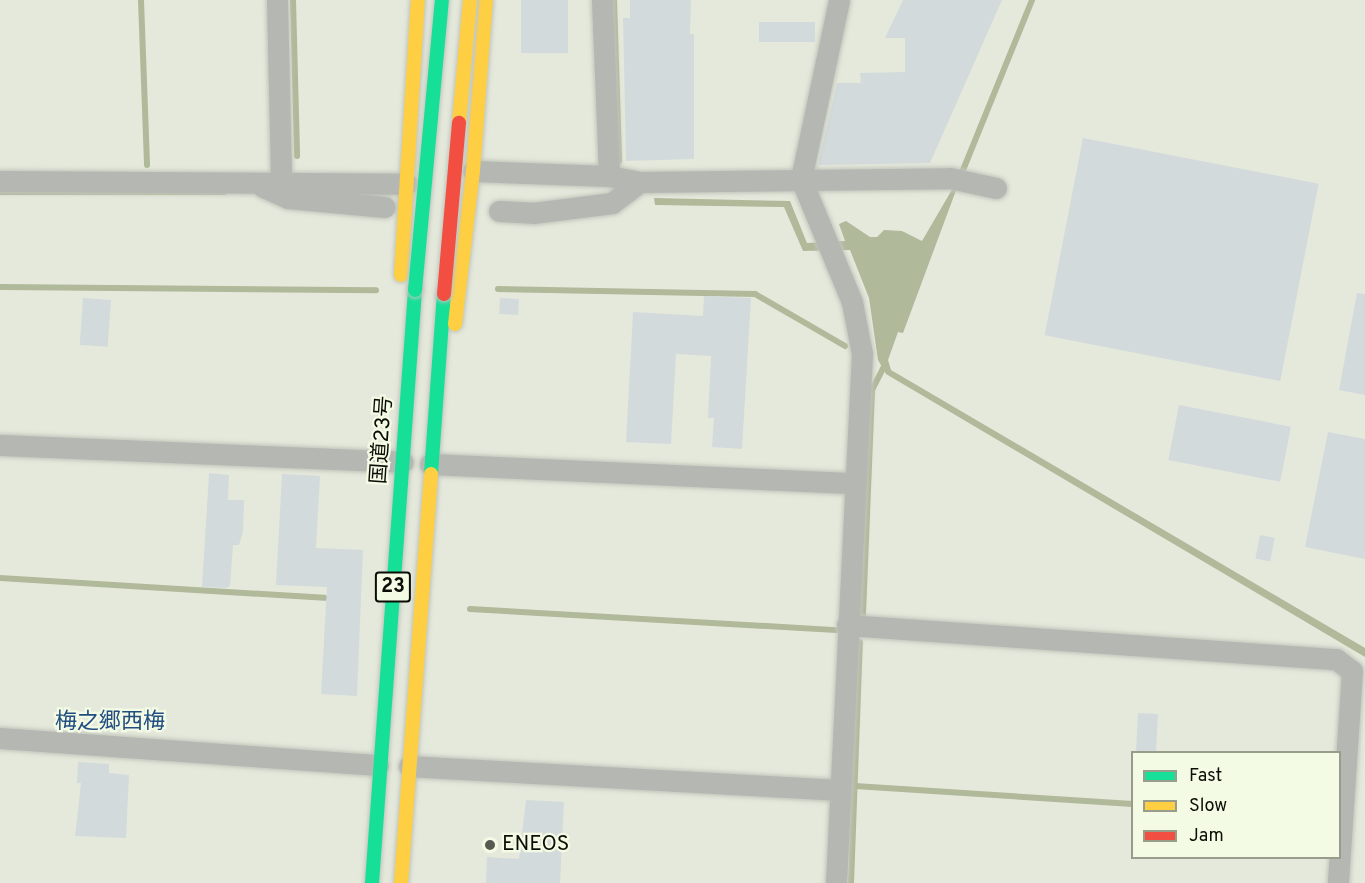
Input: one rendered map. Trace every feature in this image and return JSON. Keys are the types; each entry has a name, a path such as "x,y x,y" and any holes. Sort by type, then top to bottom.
{"highway":[{"path":"403,462 394,390 418,0"},
{"name":"国道23号","path":"372,883 378,765 442,0"},
{"name":"23","path":"401,883 430,464 470,0"},
{"path":"430,464 460,295 474,171 486,0"}],"street":[{"path":"277,0 281,183"},
{"path":"602,0 609,176"},
{"path":"836,883 838,790 861,354 852,302 801,178 839,0"},
{"path":"474,171 609,176 640,182 801,178 950,178 996,188"},
{"path":"0,181 407,184"},
{"path":"499,212 533,213 612,203 640,182"},
{"path":"254,183 288,198 385,207"},
{"path":"0,445 403,462"},
{"path":"430,464 855,483"},
{"path":"847,625 1336,659 1352,671 1341,838"},
{"path":"0,738 378,765"},
{"path":"409,766 838,790"},
{"path":"1338,883 1340,859"}],"shaded area":[{"path":"964,169 903,333 898,332 888,360 891,370 1365,648 1365,657 886,374 878,360 869,298 850,250 803,251 784,207 655,205 654,198 790,201 807,243 845,241 839,224 846,221 870,237 877,237 884,230 902,231 922,241"},
{"path":"0,189 226,189 226,195 0,195"}],"building":[{"path":"521,0 568,0 568,53 521,53"},
{"path":"630,0 691,0 690,34 694,34 694,159 626,161 623,18 630,18"},
{"path":"903,0 1002,0 930,163 818,165 837,83 861,83 860,73 905,72 905,38 885,38"},
{"path":"759,22 815,22 815,42 759,42"},
{"path":"1083,138 1319,184 1280,381 1045,335"},
{"path":"1357,293 1365,294 1365,395 1339,390"},
{"path":"704,296 751,298 742,449 712,447 714,418 708,418 711,356 676,354 671,444 626,442 633,312 703,316"},
{"path":"83,298 111,300 108,347 80,345"},
{"path":"500,298 519,299 518,315 499,314"},
{"path":"1179,405 1291,427 1280,482 1168,460"},
{"path":"1328,432 1365,439 1365,559 1305,547"},
{"path":"209,473 229,475 228,500 244,500 243,532 239,545 233,545 230,586 226,588 202,587"},
{"path":"282,474 320,476 316,548 363,550 357,696 321,694 327,587 276,585"},
{"path":"1260,535 1275,538 1270,561 1255,559"},
{"path":"1138,713 1158,714 1156,751 1136,751"},
{"path":"78,762 109,764 109,773 129,775 126,838 75,836 81,783 77,783"},
{"path":"526,800 564,802 560,883 486,883 487,857 519,859"}],"waterway":[{"path":"141,0 147,165"},
{"path":"293,0 297,156"},
{"path":"614,0 619,161"},
{"path":"961,175 1032,0"},
{"path":"0,287 376,290"},
{"path":"498,289 755,294 845,346"},
{"path":"863,614 872,390 885,365"},
{"path":"0,578 324,598"},
{"path":"470,609 836,630"},
{"path":"851,883 860,642"},
{"path":"855,786 1131,804"}],"traffic: fast":[{"path":"415,290 442,0"},
{"path":"372,883 415,290"},
{"path":"431,474 444,294"}],"traffic: slow":[{"path":"401,275 418,0"},
{"path":"459,123 470,0"},
{"path":"455,324 473,171 486,0"},
{"path":"401,883 431,474"}],"traffic: jam":[{"path":"444,294 459,123"}],"place":[{"name":"ENEOS","path":"490,845"}],"district":[{"name":"梅之郷西梅","path":"110,723"}]}
